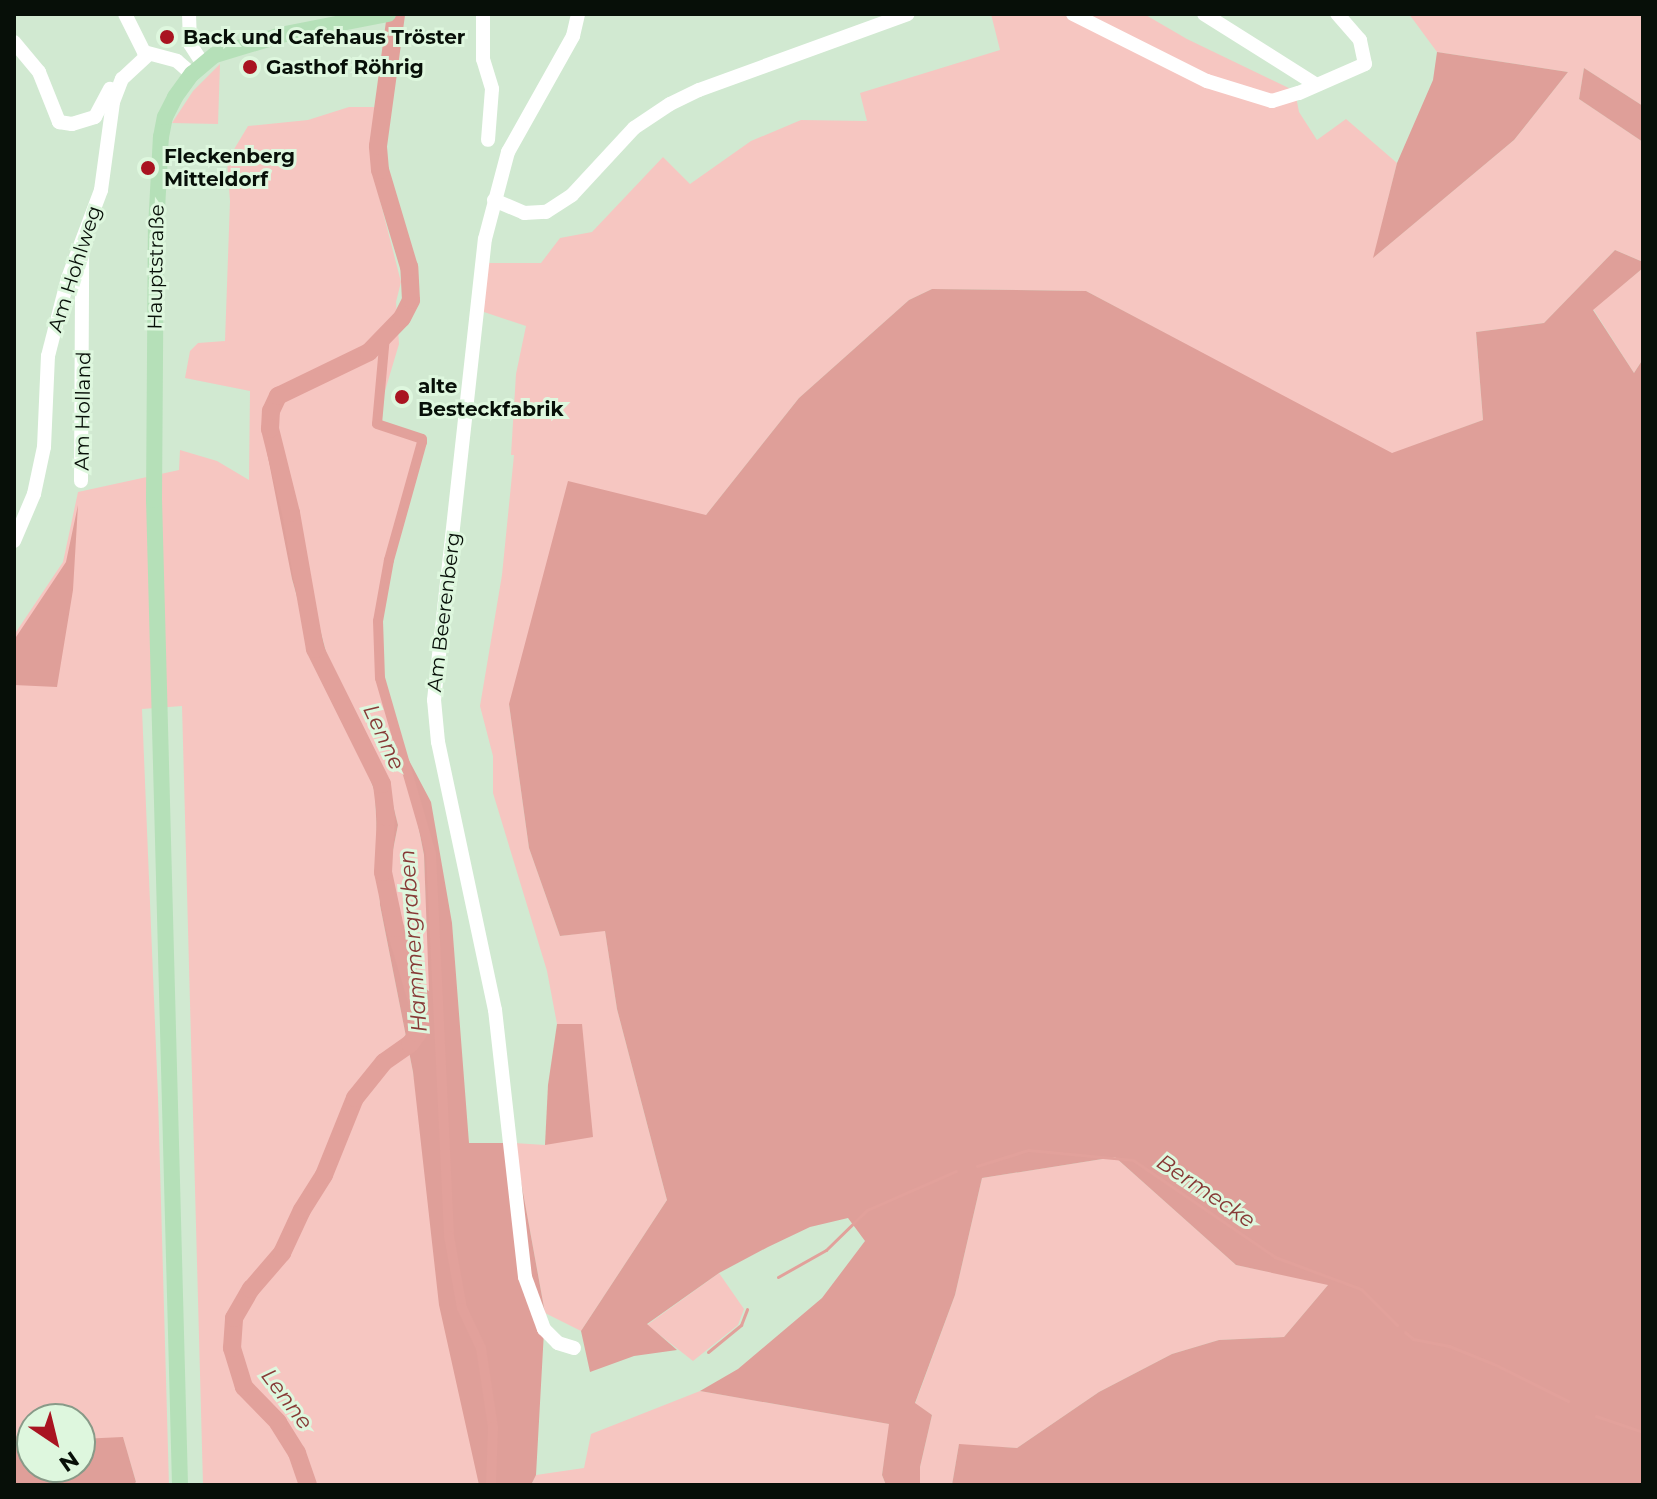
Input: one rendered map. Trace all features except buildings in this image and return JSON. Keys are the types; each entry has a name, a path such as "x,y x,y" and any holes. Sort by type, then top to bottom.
{"main road":[{"name":"Hauptstraße","path":"180,1485 154,515 161,137 168,107 198,69 239,46 385,14"}],"street":[{"path":"125,14 141,48 149,54 198,69"},
{"path":"189,14 190,44 198,69"},
{"path":"483,14 483,59 492,89 488,135"},
{"name":"Am Beerenberg","path":"574,1348 558,1343 544,1329 525,1277 495,1010 435,719 435,685 457,508 479,275 494,200 513,140 573,36 578,14"},
{"path":"494,200 524,213 546,212 572,195 634,128 670,104 699,90 908,14"},
{"path":"1073,14 1207,81 1267,100 1286,98 1365,64 1360,40 1337,14"},
{"path":"1204,14 1315,84"},
{"path":"14,42 39,72 57,119 63,124 95,117 114,83 149,54"},
{"name":"Am Hohlweg","path":"14,541 34,494 44,447 48,356 68,278 101,190 113,102 122,79"},
{"name":"Am Holland","path":"81,481 82,245"}],"shaded area":[{"path":"991,14 1144,14 1187,39 1295,91 1299,112 1317,140 1346,119 1397,163 1374,257 1514,140 1568,72 1437,52 1409,14 1643,14 1643,106 1584,68 1579,99 1643,142 1643,262 1615,250 1544,323 1476,332 1483,420 1391,454 1086,291 932,289 909,300 799,398 706,515 509,704 529,848 560,936 605,930 617,1009 667,1200 581,1331 545,1313 514,1143 545,1145 581,1024 557,1024 547,971 493,793 493,756 480,706 502,575 514,455 511,455 516,374 526,326 481,311 485,263 541,263 560,238 592,232 663,157 690,184 751,141 801,120 867,121 860,93 1000,50"},
{"path":"1437,52 1568,72 1514,140 1373,258 1397,163 1433,80"},
{"path":"220,64 218,124 172,123 193,91"},
{"path":"1584,68 1643,106 1643,142 1579,99"},
{"path":"349,107 374,107 376,185 401,282 396,302 399,344 376,421 381,429 422,439 409,499 389,560 378,621 378,652 380,678 403,749 424,855 430,991 420,985 388,875 398,825 389,789 329,663 309,587 278,440 286,535 292,579 314,657 361,751 375,793 380,905 413,1072 479,1484 203,1485 182,706 142,709 158,1096 169,1485 133,1485 136,1482 123,1438 96,1439 96,1403 16,1403 14,1436 14,635 63,562 78,492 179,470 180,450 217,461 249,480 250,391 185,378 190,351 198,343 225,341 230,201 227,161 248,126 308,120"},
{"path":"1615,250 1643,262 1643,268 1593,310 1634,373 1643,359 1643,1485 952,1485 959,1444 1017,1448 1099,1392 1172,1354 1219,1340 1284,1337 1328,1285 1236,1265 1115,1157 982,1178 955,1295 915,1403 932,1415 920,1467 920,1485 886,1485 882,1475 889,1424 700,1391 738,1369 822,1298 865,1241 848,1218 810,1227 768,1247 719,1273 647,1324 677,1350 634,1356 590,1372 581,1331 667,1200 617,1009 605,931 560,936 529,848 509,704 568,481 706,515 799,398 909,300 932,289 1086,291 1392,453 1483,420 1476,332 1544,323"},
{"path":"1643,268 1643,359 1634,373 1593,309"},
{"path":"278,439 309,588 329,663 389,789 398,825 388,875 420,985 429,991 424,855 403,749 431,802 452,923 469,1143 514,1143 545,1313 536,1475 531,1485 479,1485 439,1305 413,1072 380,905 375,793 361,751 314,657 292,579 266,447"},
{"path":"78,505 73,590 57,687 14,685 14,640 66,562"},
{"path":"557,1024 582,1024 593,1137 545,1145 548,1085"},
{"path":"1115,1157 1236,1265 1329,1284 1284,1337 1219,1340 1172,1354 1099,1392 1017,1448 959,1445 952,1485 920,1485 920,1467 932,1415 915,1404 955,1295 982,1178"},
{"path":"719,1273 744,1309 738,1325 693,1361 647,1325"},
{"path":"700,1391 890,1424 882,1475 886,1485 531,1485 536,1475 584,1468 591,1434"},
{"path":"14,1436 16,1483 96,1483 96,1438 123,1437 136,1482 133,1485 14,1485"}],"waterway":[{"name":"Lenne","path":"308,1485 297,1453 278,1422 244,1387 232,1348 234,1318 251,1289 282,1253 302,1210 324,1175 355,1098 384,1062 410,1044 418,1033 421,1014 395,928 383,872 386,817 382,784 315,649 291,513 270,429 271,411 278,396 369,352 402,318 411,300 409,267 380,170 378,146 396,14"},
{"name":"Hammergraben","path":"385,336 377,424 422,439 422,442 389,560 378,621 380,678 431,853 449,1236 462,1308 481,1348 493,1427 491,1485"},
{"name":"Bermecke","path":"977,1166 1028,1150 1133,1160 1275,1257 1361,1289 1397,1325"},
{"name":"Bermecke","path":"778,1277 826,1250 867,1210 956,1171"},
{"name":"Bermecke","path":"708,1352 741,1325 747,1309"},
{"name":"Bermecke","path":"1405,1332 1413,1339 1449,1346 1494,1364 1568,1401"},
{"name":"Bermecke","path":"1596,1416 1643,1432"}],"place":[{"name":"Back und Cafehaus Tröster","path":"167,37"},
{"name":"Gasthof Röhrig","path":"250,67"},
{"name":"Fleckenberg Mitteldorf","path":"148,168"},
{"name":"alte Besteckfabrik","path":"402,397"}]}
